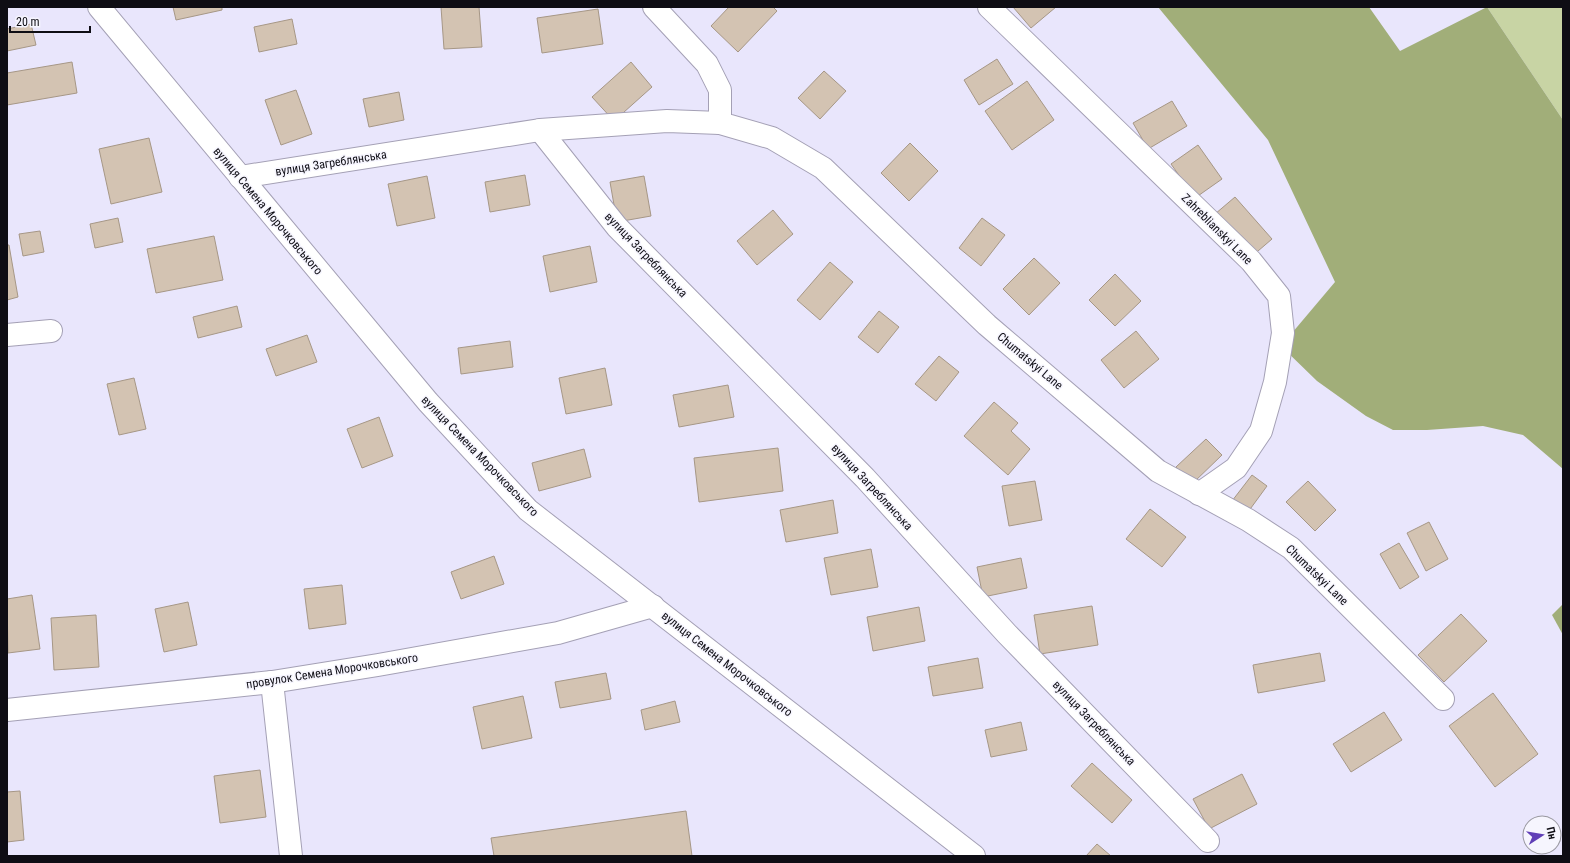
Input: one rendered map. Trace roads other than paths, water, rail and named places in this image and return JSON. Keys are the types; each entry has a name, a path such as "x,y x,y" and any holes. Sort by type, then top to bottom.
{"street":[{"name":"вулиця Семена Морочковського","path":"99,7 428,402 528,510 974,856"},
{"path":"654,7 706,64 720,90 720,123"},
{"name":"Zahreblianskyi Lane","path":"989,7 1251,261 1279,296 1283,333 1275,382 1261,431 1236,468 1199,494"},
{"name":"вулиця Загреблянська","path":"240,177 540,130 667,121 720,123"},
{"name":"Chumatskyi Lane","path":"720,123 772,138 823,168 987,325 1158,471 1248,520 1290,548 1442,699"},
{"name":"вулиця Загреблянська","path":"540,130 617,227 865,478 1007,634 1208,841"},
{"path":"7,334 51,332"},
{"name":"провулок Семена Морочковського","path":"7,710 272,682 558,634 652,606"},
{"path":"272,682 292,856"}]}
